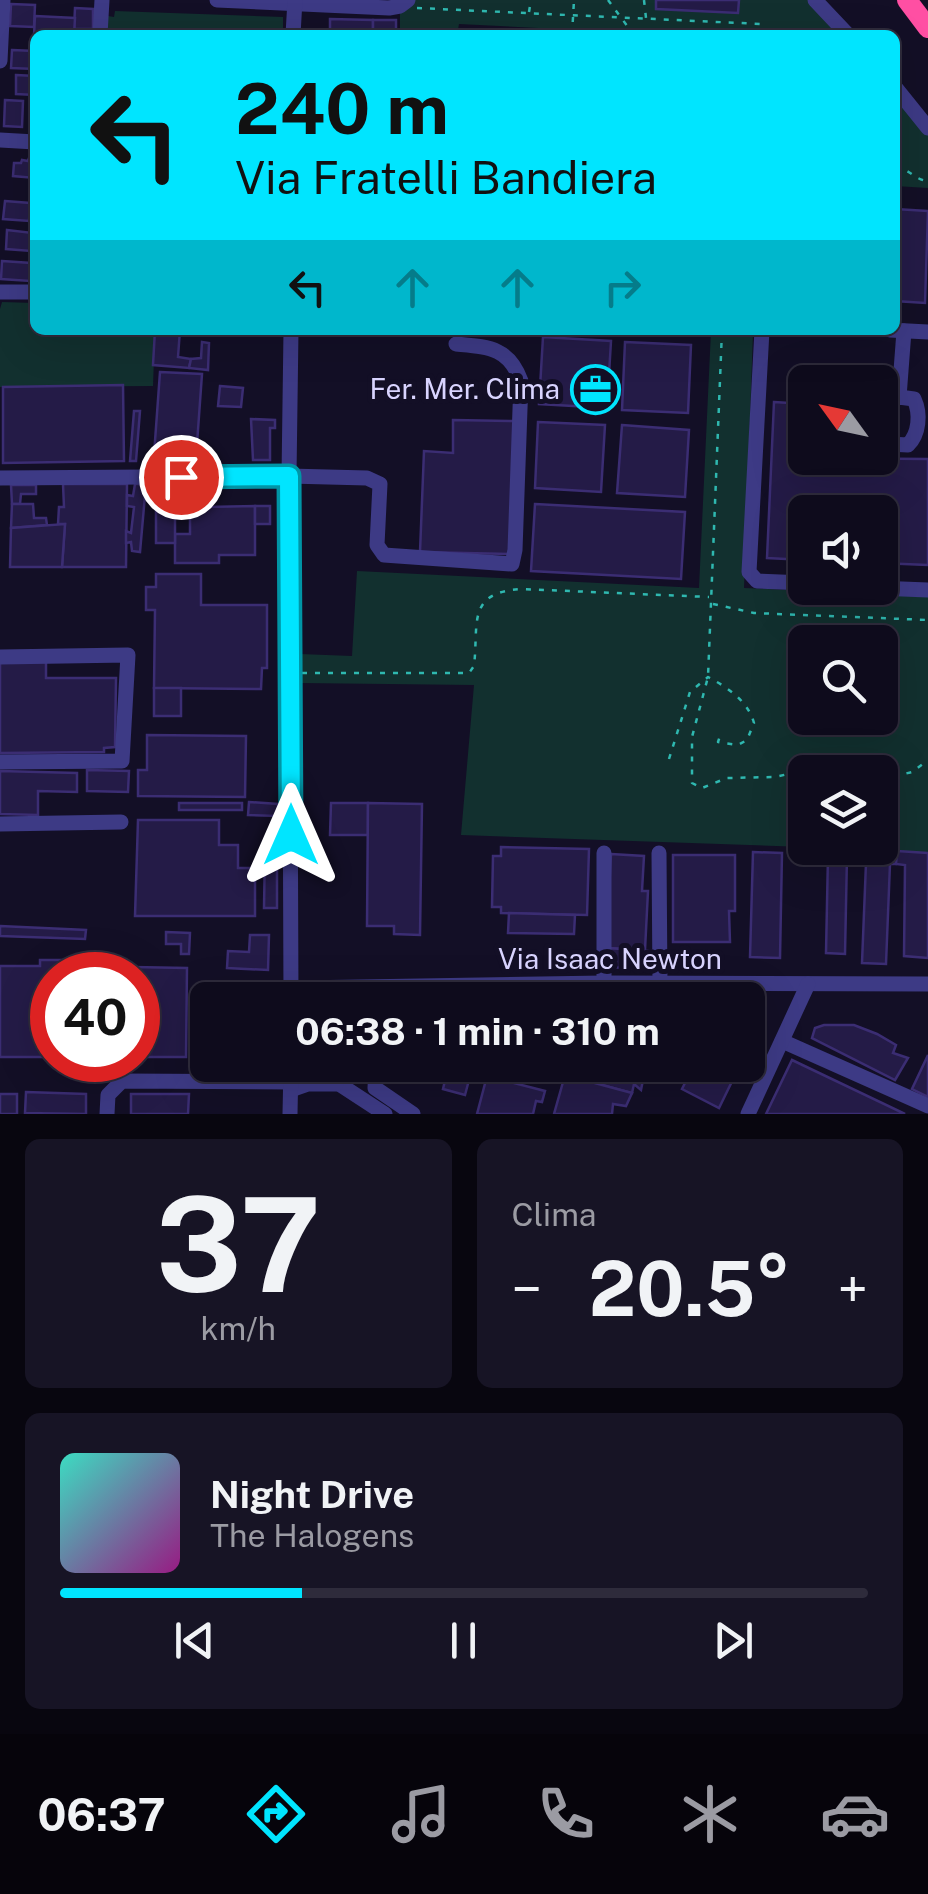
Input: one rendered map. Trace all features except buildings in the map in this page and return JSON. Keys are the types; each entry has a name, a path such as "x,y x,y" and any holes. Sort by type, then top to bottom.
{"highway":[{"path":"907,0 928,28"},
{"path":"916,0 928,13"}],"street":[{"path":"0,61 3,0"},
{"path":"100,30 102,0"},
{"path":"217,0 389,8 408,0"},
{"path":"815,0 843,30"},
{"path":"292,30 295,1"},
{"path":"900,93 928,128"},
{"path":"0,140 30,142"},
{"path":"0,292 30,292"},
{"path":"900,330 928,332"},
{"path":"291,335 292,982"},
{"path":"762,335 749,572 757,580 788,582"},
{"path":"898,335 914,397"},
{"path":"0,478 367,478 380,484 378,546 384,556 512,564 521,381 508,359 491,347 456,344"},
{"path":"898,589 928,590"},
{"path":"0,657 128,655 122,761 0,762"},
{"path":"0,824 121,822"},
{"path":"604,853 604,982"},
{"path":"659,853 660,982"},
{"name":"Via Isaac Newton","path":"765,984 928,984"},
{"path":"748,1114 808,984"},
{"path":"782,1042 928,1106"},
{"path":"107,1114 108,1095 122,1081 190,1080"},
{"path":"290,1114 291,1082"},
{"path":"301,1082 338,1084"},
{"path":"335,1082 413,1114"},
{"path":"372,1082 370,1094 385,1114"}],"path":[{"path":"408,0 416,8 761,24 765,30"},
{"path":"528,12 531,0"},
{"path":"572,30 574,0"},
{"path":"608,0 630,30"},
{"path":"644,0 646,18"},
{"path":"900,168 928,181"},
{"path":"722,335 708,677 692,737 690,778 696,786 707,787 727,778 775,777 836,763 900,776 928,760"},
{"path":"290,672 469,673 474,666 481,604 494,594 511,590 711,600 754,613 928,620"},
{"path":"708,677 734,694 752,716 753,729 743,743 718,742 720,736"},
{"path":"669,758 690,692 708,677"}],"green space":[{"path":"408,0 815,0 843,30 558,30 459,24 458,30 400,30 400,6"},
{"path":"115,11 283,17 283,30 107,30 108,16 114,17"},
{"path":"900,93 928,128 928,188 900,186"},
{"path":"2,302 30,303 30,335 155,335 153,386 0,387"},
{"path":"711,335 753,335 744,588 788,590 788,605 898,605 898,595 928,596 928,853 898,852 898,755 788,755 788,846 461,835 474,685 300,683 300,654 352,656 357,571 699,588"}],"place":[{"name":"Fer. Mer. Clima","path":"595,389"}],"route":[{"path":"181,477 289,476 291,835"}]}
